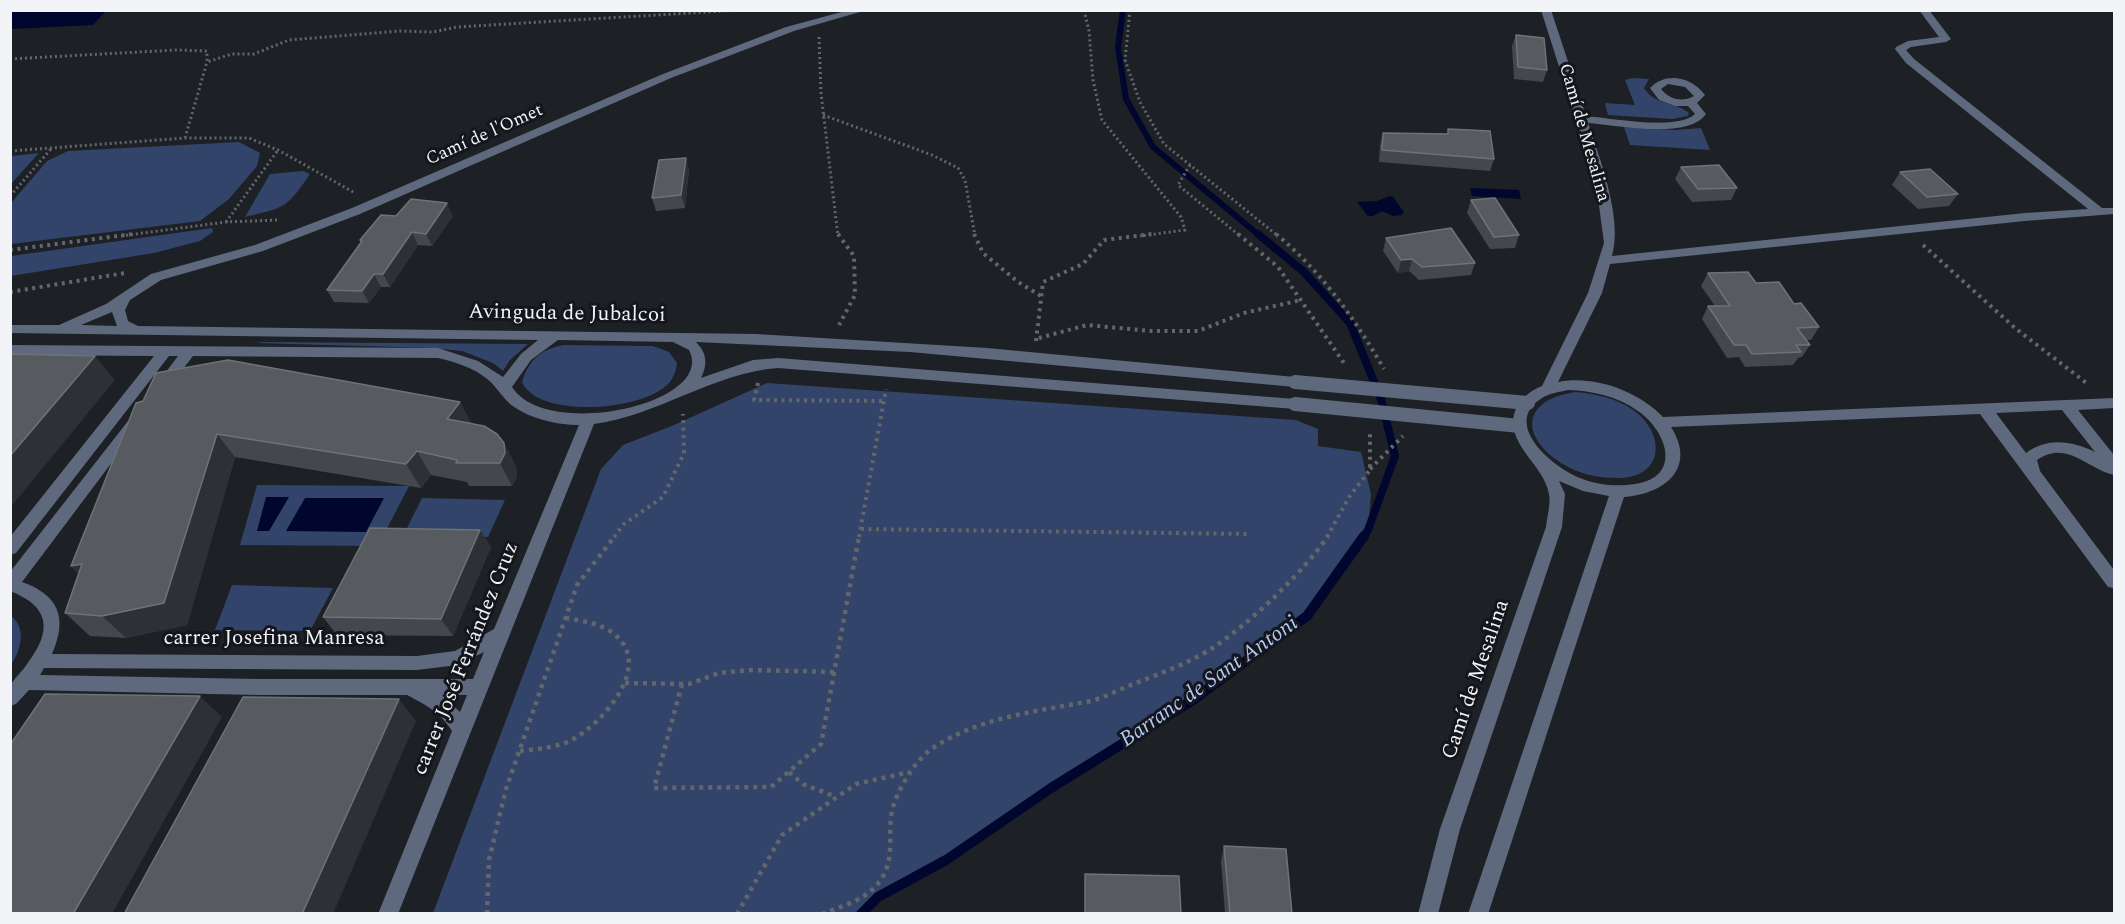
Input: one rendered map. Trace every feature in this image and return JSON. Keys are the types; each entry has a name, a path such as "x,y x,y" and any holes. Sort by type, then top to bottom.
{"street":[{"name":"Camí de l'Omet","path":"58,330 111,307 156,277 259,248 374,204 667,76 790,29 862,10"},
{"name":"Camí de Mesalina","path":"1546,10 1602,183 1610,243 1595,294 1548,389"},
{"path":"1924,10 1946,39 1908,44 1900,49 1910,61 2098,212"},
{"path":"1582,119 1655,124 1689,123 1701,114 1691,103"},
{"path":"1605,261 2115,211"},
{"path":"125,298 118,310 122,323 136,331"},
{"name":"Avinguda de Jubalcoi","path":"10,329 673,337 687,342 696,350 699,359 699,368 689,387"},
{"path":"505,386 517,365 534,348 555,336"},
{"path":"673,337 832,342 1528,403"},
{"path":"10,350 438,353 461,358 488,370 505,386 512,399 524,406 551,417 588,421 621,415 661,401 689,387 753,365 778,363 1295,404 1520,426"},
{"path":"10,549 165,351"},
{"path":"156,394 189,351"},
{"path":"1568,385 1590,386 1613,392 1635,402 1660,422 1667,431 1674,447 1673,465 1662,479 1643,489 1618,492 1590,488 1564,478 1542,463 1527,445 1520,426 1523,410 1532,397 1548,389 1568,385"},
{"path":"1660,422 2113,403"},
{"path":"2066,405 2115,465"},
{"path":"1984,408 2115,582"},
{"path":"10,698 26,682 41,661 49,645 53,625 50,610 41,597 26,588 11,584 142,413"},
{"name":"carrer José Ferrández Cruz","path":"388,914 588,421"},
{"path":"2034,473 2029,458 2038,449 2056,446 2077,450 2115,470"},
{"name":"Camí de Mesalina","path":"1428,914 1450,829 1554,527 1557,494 1542,463"},
{"path":"1478,914 1618,492"},
{"name":"carrer Josefina Manresa","path":"41,661 417,663 458,658 500,634"},
{"path":"26,682 258,687 480,687"},
{"path":"405,687 431,697 449,709 462,730"}],"path":[{"path":"207,62 232,54 254,54 289,40 306,38 400,31 433,32 479,25 740,10"},
{"path":"1036,345 1043,282 1083,264 1104,240 1185,230 1181,217 1102,120 1093,80 1089,31 1084,10"},
{"path":"1130,10 1125,60 1140,102 1164,144 1282,240 1311,267 1364,333 1385,370"},
{"path":"819,22 823,115 838,237 854,256 855,295 832,342"},
{"path":"10,59 176,50 207,51 207,62 185,138"},
{"path":"823,115 932,155 958,168 965,180 974,234 983,253 1018,282 1041,296"},
{"path":"10,151 185,138 249,138 278,150 374,204"},
{"path":"10,196 52,148"},
{"path":"226,222 278,150"},
{"path":"1190,165 1178,185 1278,267 1350,373"},
{"path":"10,250 226,222 280,220"},
{"path":"1903,230 1930,250 2015,328 2113,403"},
{"path":"1037,339 1087,325 1151,331 1198,331 1244,313 1301,300"},
{"path":"759,379 754,400 884,401"},
{"path":"682,684 654,788 771,788 821,744 888,384"},
{"path":"487,914 489,860 506,789 577,585 624,524 663,497 684,453 683,414"},
{"path":"1370,424 1370,470"},
{"path":"822,914 859,900 880,882 891,859 892,810 910,772 929,751 964,730 1038,709 1088,702 1178,667 1212,648 1252,616 1287,583 1327,538 1350,497 1370,470 1403,435"},
{"path":"861,529 1250,534"},
{"path":"520,751 547,748 572,740 594,726 616,702 626,683 627,657 618,637 604,625 586,619 566,618"},
{"path":"626,683 689,684 718,673 751,670 834,672"},
{"path":"789,772 803,784 823,790 836,798"},
{"path":"737,914 782,835 856,784 910,772"}],"shaded area":[{"path":"12,10 106,11 93,25 11,29"},
{"path":"1649,79 1644,88 1649,94 1659,101 1683,109 1689,113 1688,116 1672,119 1608,115 1605,103 1635,105 1625,80"},
{"path":"1624,127 1675,130 1701,128 1710,150 1630,145"},
{"path":"239,142 260,153 257,166 229,199 200,221 11,244 11,203 47,161 68,151"},
{"path":"39,153 11,184 11,156"},
{"path":"303,171 310,174 284,205 245,217 270,174"},
{"path":"1470,188 1519,190 1521,199 1472,196"},
{"path":"1390,196 1404,212 1402,215 1393,216 1382,211 1368,216 1357,202 1377,201"},
{"path":"212,228 213,232 200,241 154,253 11,276 11,256"},
{"path":"256,343 528,344 510,360 503,371 493,363 462,351 432,348"},
{"path":"563,345 653,346 669,352 677,366 668,384 655,393 637,400 592,407 548,402 532,394 522,382 536,357"},
{"path":"767,383 1296,420 1318,429 1318,446 1361,452 1371,494 1368,530 1307,616 1193,700 1051,788 946,860 878,897 861,913 433,913 601,469 623,445"},
{"path":"1576,392 1613,400 1633,410 1644,420 1651,430 1656,453 1652,463 1645,471 1633,476 1618,478 1596,476 1568,467 1547,452 1538,441 1532,420 1537,410 1545,402"},
{"path":"257,485 409,486 378,546 240,545"},
{"path":"266,497 289,497 269,531 257,531"},
{"path":"305,498 384,498 366,532 286,531"},
{"path":"422,498 505,500 488,537 403,536"},
{"path":"232,585 333,588 310,631 215,630"},
{"path":"11,616 19,627 21,639 11,665"}],"building":[{"path":"1516,35 1544,38 1547,70 1518,67"},
{"path":"1448,129 1490,131 1494,159 1382,150 1383,133 1448,134"},
{"path":"686,158 681,195 652,198 659,160"},
{"path":"1719,165 1737,188 1698,189 1681,167"},
{"path":"1930,169 1958,194 1927,197 1900,172"},
{"path":"1495,198 1519,235 1494,237 1471,200"},
{"path":"411,199 447,203 426,234 412,232 383,274 374,274 362,291 327,290 362,241 360,240 381,215 396,216"},
{"path":"1451,228 1475,263 1422,267 1412,259 1401,260 1386,238"},
{"path":"1748,272 1756,283 1779,282 1794,304 1801,303 1819,327 1797,328 1810,345 1796,345 1801,352 1752,354 1746,345 1734,345 1708,306 1730,306 1708,273"},
{"path":"10,354 95,356 10,456"},
{"path":"228,360 460,402 447,419 484,426 497,434 504,443 505,453 500,463 456,463 457,460 417,451 406,464 217,434 164,603 102,616 65,613 82,564 71,566 136,403 143,401 156,373"},
{"path":"370,528 480,530 441,619 323,617"},
{"path":"45,694 200,696 73,914 10,914 10,745"},
{"path":"243,697 399,699 302,914 124,914"},
{"path":"1224,846 1286,849 1292,914 1230,914"},
{"path":"1085,874 1179,876 1181,914 1085,914"}],"waterway":[{"name":"Barranc de Sant Antoni","path":"1123,10 1118,47 1126,99 1153,147 1260,236"},
{"name":"Barranc de Sant Antoni","path":"1258,234 1304,272 1350,323 1381,399 1395,456 1368,530 1363,537"},
{"name":"Barranc de Sant Antoni","path":"861,914 878,897 946,860 1051,788 1193,700 1307,616 1364,536"}]}
